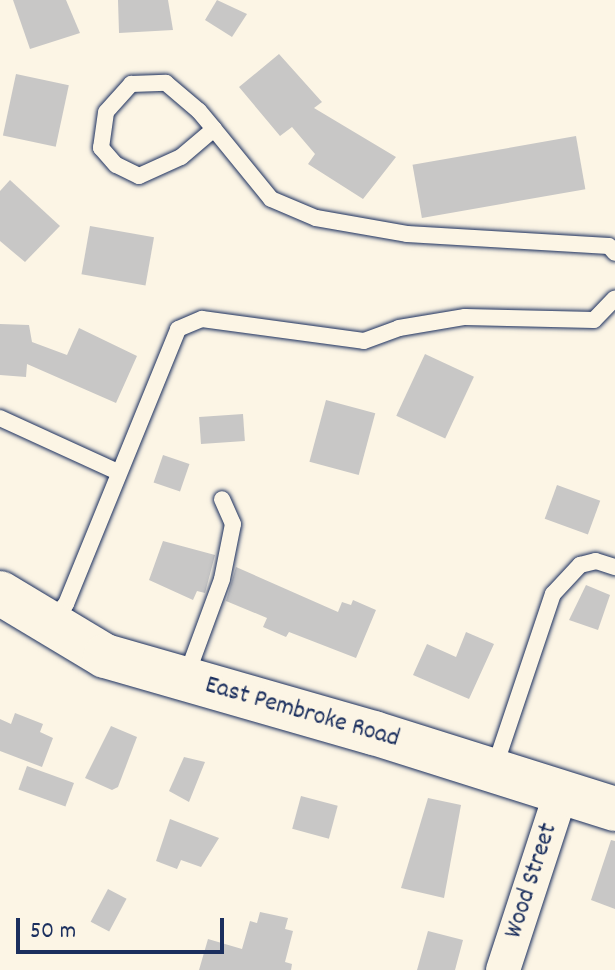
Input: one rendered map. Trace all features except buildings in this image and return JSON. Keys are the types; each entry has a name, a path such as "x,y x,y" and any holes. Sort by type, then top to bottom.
{"street":[{"name":"East Pembroke Road","path":"0,593 105,656 615,809"},
{"name":"Wood Street","path":"503,970 561,793"}],"lane":[{"path":"214,129 181,157 139,176 116,165 101,148 106,112 131,84 166,83 214,129 271,199 316,218 407,234 609,246 615,253"},
{"path":"49,623 66,604 178,329 202,319 364,341 399,328 465,317 594,320 615,298"},
{"path":"0,418 118,472"},
{"path":"186,679 225,565 233,524 222,499"},
{"path":"493,771 553,594 580,565 596,561 615,567"}]}
